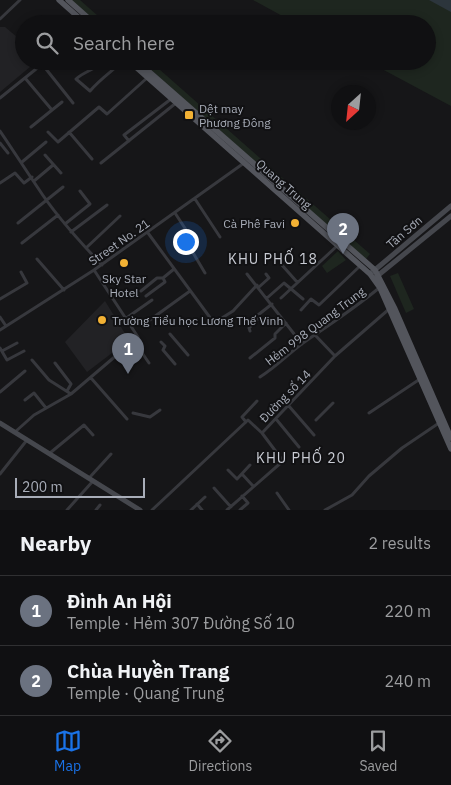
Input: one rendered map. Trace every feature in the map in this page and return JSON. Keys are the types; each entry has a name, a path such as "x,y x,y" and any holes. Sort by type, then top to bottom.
{"main road":[{"path":"59,0 76,15"},
{"path":"68,0 85,15"},
{"name":"Quang Trung","path":"139,70 247,161"},
{"name":"Quang Trung","path":"147,70 374,274 396,310 441,422"},
{"name":"Quang Trung","path":"285,195 338,245 374,274 388,310 450,441 451,449"}],"street":[{"path":"0,19 20,0"},
{"path":"0,98 35,70"},
{"path":"47,70 73,103"},
{"path":"93,70 82,74 76,80 90,91 104,75 109,75 114,70"},
{"path":"25,78 52,110"},
{"path":"48,132 58,142 99,107 107,114 148,78"},
{"path":"129,141 124,135 174,101"},
{"path":"101,163 174,101"},
{"path":"31,127 62,102"},
{"path":"0,131 58,215 102,265"},
{"path":"69,132 92,159"},
{"path":"22,162 46,142"},
{"path":"0,143 8,153"},
{"path":"45,155 61,173"},
{"name":"Street No. 21","path":"0,330 102,265 247,161"},
{"path":"0,184 15,173 24,183 53,165"},
{"path":"18,223 63,187"},
{"path":"65,224 90,204 80,191"},
{"path":"195,199 220,237"},
{"path":"71,232 107,205"},
{"name":"Tân Sơn","path":"374,274 451,206"},
{"path":"175,213 194,242 189,246 205,273"},
{"path":"22,243 58,215"},
{"path":"86,248 120,216"},
{"name":"Tân Sơn","path":"374,274 451,216"},
{"path":"148,232 214,322 233,311 258,286 269,278 266,274"},
{"path":"281,298 338,245"},
{"path":"37,259 64,290"},
{"path":"281,264 297,282"},
{"path":"302,310 311,299 319,305 361,265"},
{"path":"140,291 157,278 164,278 174,269"},
{"path":"14,433 46,408 71,394 138,337 94,270"},
{"path":"0,299 27,283 21,272"},
{"path":"247,274 302,344"},
{"path":"146,296 165,282 164,278"},
{"path":"267,298 284,283 303,300"},
{"name":"Hẻm 998 Quang Trung","path":"260,377 278,366 302,344 352,310 380,288"},
{"path":"147,322 190,291"},
{"path":"125,319 152,300"},
{"path":"250,330 249,328 259,318 258,315 272,304"},
{"name":"Đường số 14","path":"152,510 246,422 249,421 262,433 335,356 388,310"},
{"path":"0,317 6,326"},
{"path":"250,358 275,338 275,334 286,323"},
{"path":"170,334 188,355"},
{"path":"315,335 335,356"},
{"path":"17,342 1,350 7,360 24,351"},
{"path":"134,342 149,362"},
{"path":"161,342 165,346 163,350 175,364"},
{"path":"32,360 49,380 71,394"},
{"path":"56,364 71,384 67,391"},
{"path":"0,392 25,371"},
{"path":"91,378 126,419"},
{"path":"369,413 420,379"},
{"path":"24,400 34,393 46,408"},
{"path":"246,422 242,417 257,401"},
{"path":"316,420 333,403"},
{"path":"288,406 314,435"},
{"path":"133,413 150,417 160,410"},
{"path":"276,419 300,447"},
{"path":"325,510 352,495 369,476 402,448 441,422"},
{"path":"0,423 140,510"},
{"path":"49,453 84,426 93,435"},
{"path":"227,510 283,461 262,433"},
{"path":"0,474 26,440"},
{"path":"67,510 111,454"},
{"path":"228,470 237,479 250,466"},
{"path":"242,474 253,486"},
{"path":"214,488 231,507"},
{"path":"277,493 289,510"},
{"path":"240,510 248,503 242,496"},
{"path":"191,510 205,497"},
{"path":"197,504 202,510"},
{"path":"96,510 100,505"}],"shaded area":[{"path":"71,0 80,0 97,15 88,15"},
{"path":"253,0 451,0 451,106 384,70 436,70 436,15 280,15"},
{"path":"429,0 451,0 451,12"},
{"path":"0,27 5,27 15,35 15,70 26,70 0,92"},
{"path":"151,70 160,70 285,180 281,185"},
{"path":"299,192 370,254 366,259 295,197"},
{"path":"338,251 346,260 327,273 322,266"},
{"path":"398,273 414,309 406,313 390,276"},
{"name":"Trường Tiểu học Lương Thế Vinh","path":"105,301 129,340 87,372 65,342"}],"place":[{"name":"Dệt may Phương Đông","path":"189,115"},
{"name":"Cà Phê Favi","path":"295,223"},
{"name":"Chùa Huyền Trang","path":"343,254"},
{"name":"Sky Star Hotel","path":"124,263"},
{"name":"Trường Tiểu học Lương Thế Vinh","path":"102,320"},
{"name":"Đình An Hội","path":"128,374"}],"district":[{"name":"KHU PHỐ 18","path":"273,259"},
{"name":"KHU PHỐ 20","path":"301,458"}]}
